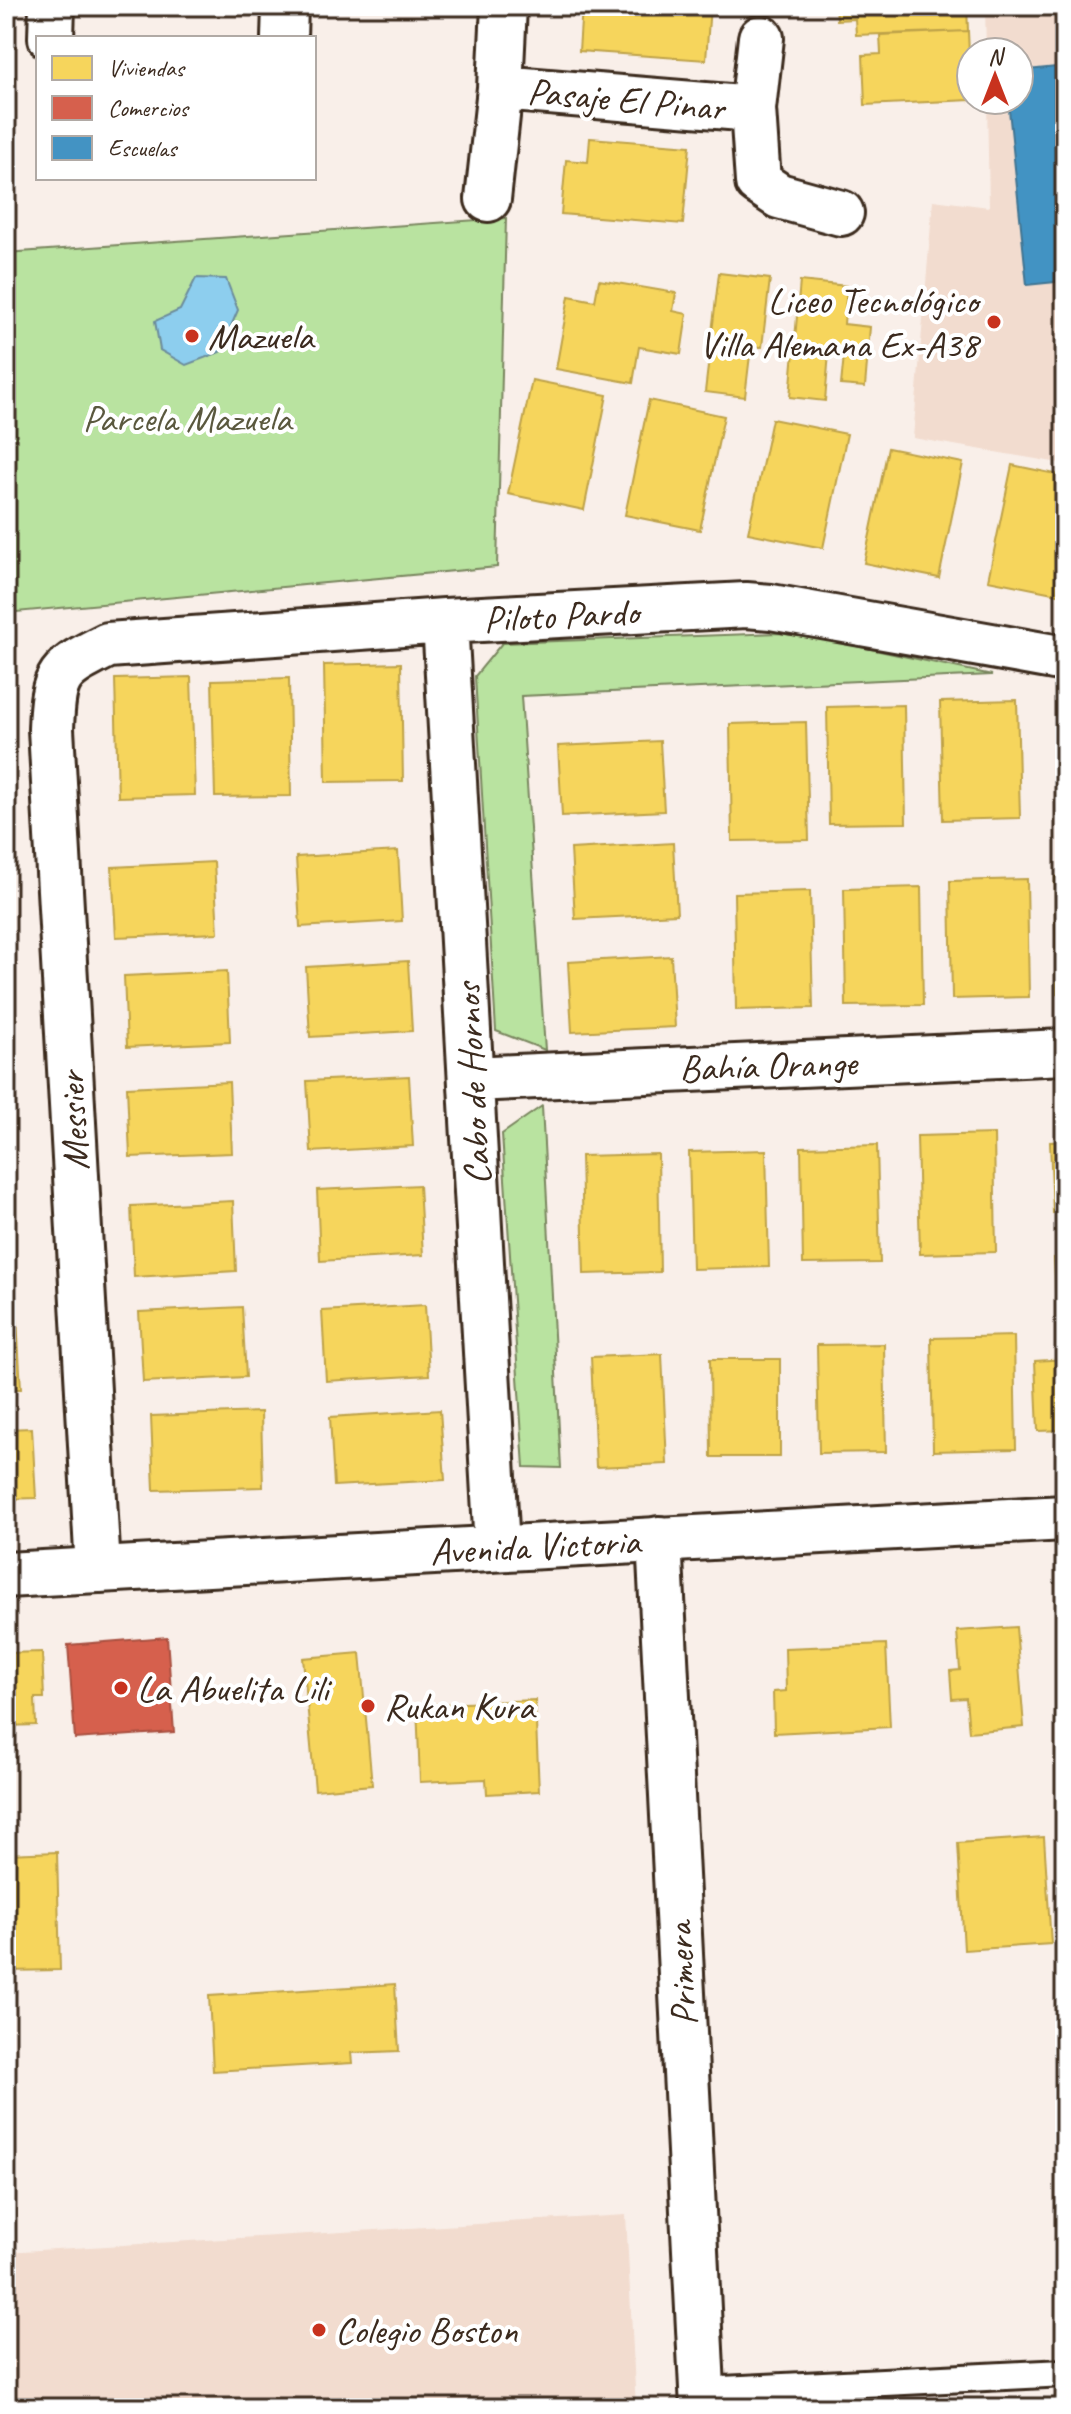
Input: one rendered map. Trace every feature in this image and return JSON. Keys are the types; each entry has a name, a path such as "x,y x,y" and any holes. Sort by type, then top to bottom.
{"street":[{"path":"51,36 52,6"},
{"path":"284,36 285,6"},
{"name":"Pasaje El Pinar","path":"488,199 500,88 504,6"},
{"name":"Pasaje El Pinar","path":"761,38 753,109 758,182 779,196 841,213"},
{"name":"Pasaje El Pinar","path":"500,88 753,109"},
{"name":"Piloto Pardo","path":"60,673 108,645 445,621 746,605 1065,659"},
{"name":"Cabo de Hornos","path":"445,621 497,1548"},
{"name":"Messier","path":"60,673 52,695 51,729 98,1570"},
{"name":"Bahía Orange","path":"472,1079 1065,1052"},
{"name":"Avenida Victoria","path":"6,1575 1065,1518"},
{"name":"Primera","path":"659,1539 702,2400"}],"lane":[{"path":"702,2400 1065,2373"}],"shaded area":[{"name":"Liceo Tecnológico Villa Alemana Ex-A38","path":"985,6 1065,6 1065,464 913,438 933,200 989,207 987,116 1035,116 1035,36 986,36"},
{"name":"Colegio Boston","path":"626,2215 636,2408 6,2408 6,2252"}],"green space":[{"name":"Parcela Mazuela","path":"506,218 497,567 6,613 6,253"},
{"path":"778,633 828,640 992,675 521,696 545,1050 496,1031 475,676 502,643"},
{"path":"542,1106 561,1468 524,1467 502,1134"}],"water":[{"name":"Mazuela","path":"196,278 226,279 238,310 220,352 186,365 160,350 155,321 180,310"}],"building: Viviendas":[{"path":"582,6 710,6 706,60 579,51"},
{"path":"836,6 967,6 968,31 856,35 855,19 837,20"},
{"path":"968,31 968,36 955,36 955,101 865,105 863,55 881,54 880,35"},
{"path":"590,138 690,146 683,224 561,214 566,160 588,162"},
{"path":"719,273 770,279 762,347 751,347 745,397 705,392"},
{"path":"599,280 676,293 673,311 687,314 681,354 639,347 633,383 556,369 569,296 595,301"},
{"path":"800,281 847,286 844,324 870,327 865,387 841,385 844,355 829,353 825,401 790,397"},
{"path":"532,380 607,395 584,510 508,494"},
{"path":"649,400 724,416 700,530 625,515"},
{"path":"772,419 847,434 823,548 748,533"},
{"path":"888,448 963,463 939,578 864,563"},
{"path":"1012,465 1065,476 1063,595 988,580"},
{"path":"401,663 403,781 326,782 324,665"},
{"path":"191,677 195,795 118,797 115,679"},
{"path":"289,678 291,796 215,797 212,680"},
{"path":"1017,700 1020,818 943,820 940,702"},
{"path":"904,705 906,823 829,824 827,707"},
{"path":"806,722 809,840 732,841 730,724"},
{"path":"660,741 664,811 562,816 558,746"},
{"path":"673,843 677,914 575,919 571,849"},
{"path":"398,851 402,921 300,927 296,857"},
{"path":"214,862 218,933 116,937 112,867"},
{"path":"1065,876 1065,994 1057,994 1055,877"},
{"path":"1027,879 1029,997 952,999 950,881"},
{"path":"921,887 923,1005 846,1006 844,889"},
{"path":"810,891 813,1008 736,1010 734,893"},
{"path":"671,956 675,1027 572,1032 568,962"},
{"path":"408,961 412,1031 310,1037 306,967"},
{"path":"227,971 230,1042 127,1047 124,976"},
{"path":"409,1076 413,1146 311,1152 307,1081"},
{"path":"229,1082 232,1153 130,1157 127,1087"},
{"path":"6,1097 9,1097 12,1167 6,1167"},
{"path":"994,1134 996,1252 920,1254 917,1136"},
{"path":"1065,1141 1065,1213 1053,1213 1050,1142"},
{"path":"877,1145 880,1263 803,1264 801,1147"},
{"path":"766,1150 769,1267 692,1269 689,1152"},
{"path":"658,1154 660,1272 584,1274 581,1156"},
{"path":"419,1185 423,1255 320,1261 317,1190"},
{"path":"233,1201 236,1271 134,1277 131,1206"},
{"path":"1065,1257 1065,1328 1058,1328 1054,1258"},
{"path":"425,1305 429,1375 326,1381 322,1311"},
{"path":"242,1307 246,1377 143,1382 139,1312"},
{"path":"17,1318 21,1389 6,1389 6,1319"},
{"path":"1014,1336 1016,1449 933,1451 931,1338"},
{"path":"884,1344 886,1452 819,1453 817,1345"},
{"path":"662,1354 667,1464 596,1467 591,1357"},
{"path":"710,1359 780,1359 780,1457 711,1457"},
{"path":"1065,1359 1065,1430 1038,1431 1035,1361"},
{"path":"440,1410 445,1480 334,1486 330,1417"},
{"path":"261,1412 263,1487 154,1490 151,1416"},
{"path":"32,1428 36,1498 6,1499 6,1429"},
{"path":"1016,1627 1024,1727 969,1732 966,1698 952,1699 950,1671 960,1670 957,1631"},
{"path":"886,1644 890,1727 774,1733 773,1692 786,1691 785,1648"},
{"path":"42,1652 44,1698 35,1698 36,1725 6,1726 6,1653"},
{"path":"360,1653 372,1785 315,1790 303,1658"},
{"path":"535,1700 539,1791 487,1794 486,1779 420,1782 417,1705"},
{"path":"1044,1837 1051,1944 964,1950 958,1843"},
{"path":"57,1852 60,1970 6,1971 6,1854"},
{"path":"395,1984 399,2051 351,2053 352,2063 213,2071 209,1996"}],"building: Comercios":[{"name":"La Abuelita Lili","path":"167,1637 174,1732 75,1739 68,1645"}],"building: Escuelas":[{"path":"1065,66 1065,281 1027,285 1010,116 1035,116 1035,69"}],"place":[{"name":"Liceo Tecnológico Villa Alemana Ex-A38","path":"994,322"},
{"name":"Mazuela","path":"192,336"},
{"name":"La Abuelita Lili","path":"121,1688"},
{"name":"Rukan Kura","path":"368,1706"},
{"name":"Colegio Boston","path":"319,2330"}]}
